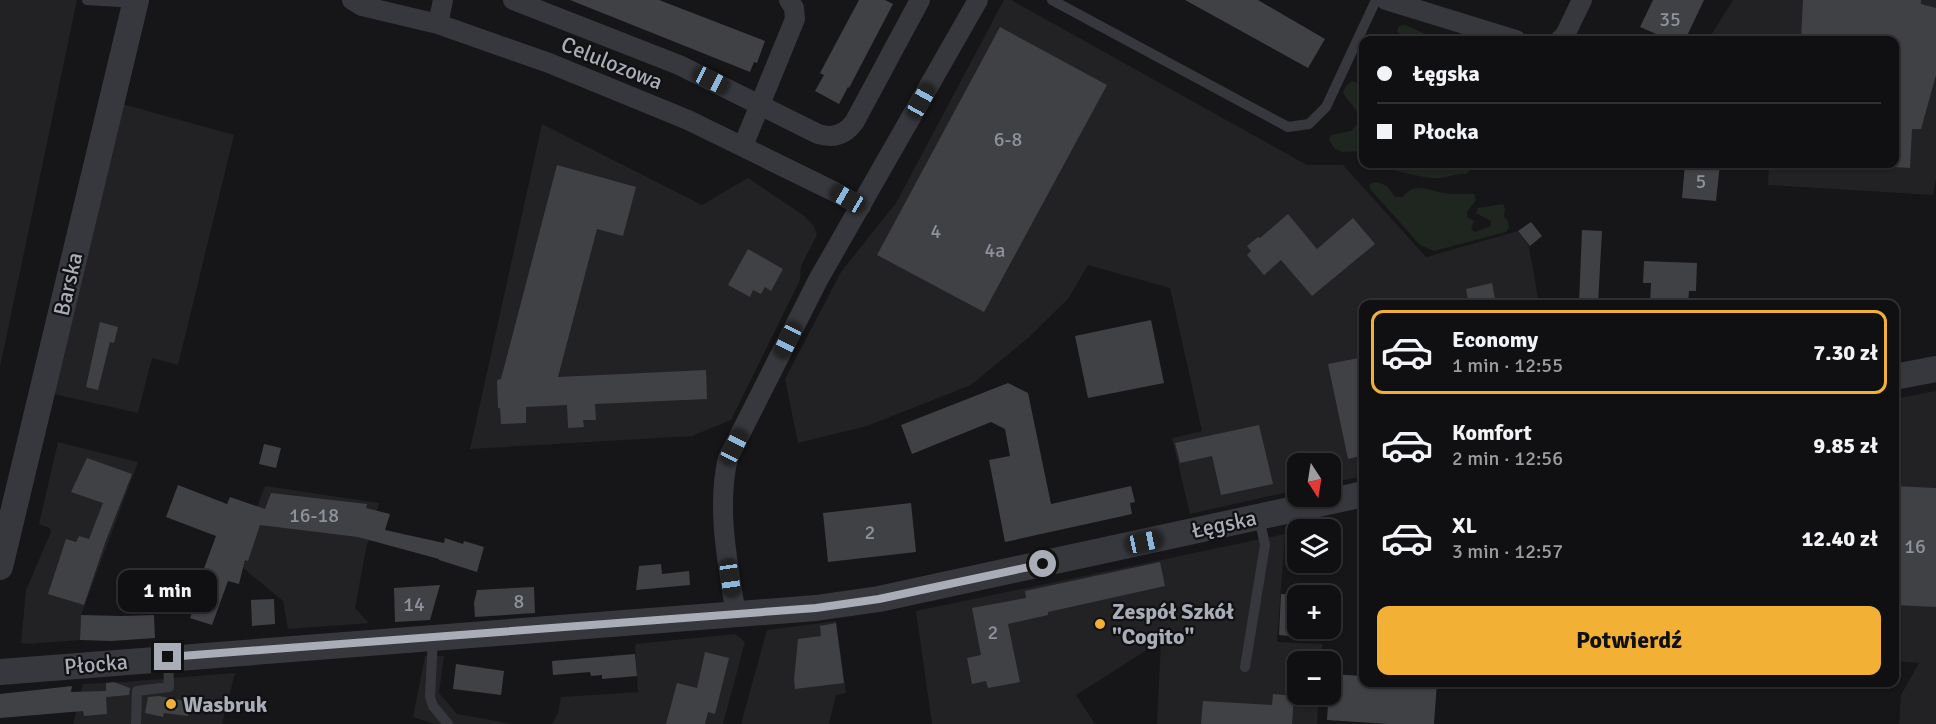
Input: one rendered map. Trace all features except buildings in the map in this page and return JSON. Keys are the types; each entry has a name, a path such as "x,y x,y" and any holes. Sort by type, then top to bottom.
{"street":[{"path":"352,0 362,6 438,24 443,0"},
{"path":"513,0 679,65 824,136 833,136 847,131 855,121 920,0"},
{"path":"742,146 795,19 794,8 789,0"},
{"path":"736,615 722,501 728,458 818,280 978,0"},
{"path":"1386,0 1501,36"},
{"path":"1564,36 1582,0"},
{"name":"Barska","path":"0,567 136,1"},
{"name":"Celulozowa","path":"438,24 549,63 688,120 861,206"},
{"path":"1899,377 1936,369"},
{"name":"Łęgska","path":"944,585 1359,495"},
{"name":"Płocka","path":"0,672 168,657 736,615 852,603 944,585"}],"lane":[{"path":"87,0 136,1"},
{"path":"1052,0 1288,127 1309,124 1326,107 1359,36"},
{"path":"1359,36 1376,0"},
{"path":"1245,667 1265,545 1259,517"},
{"path":"433,637 430,697 448,724"},
{"path":"136,724 137,691 169,687 168,657"}],"shaded area":[{"path":"0,0 77,0 0,367"},
{"path":"1004,0 1011,0 1307,165 1343,165 1426,257 1518,231 1529,246 1538,300 1359,300 1359,477 1341,481 1341,453 1287,453 1287,492 1190,514 1172,438 1202,431 1170,288 1088,265 1068,299 1028,338 971,385 867,426 798,443 785,379 841,272 896,203"},
{"path":"1733,0 1936,0 1936,179 1933,195 1768,185 1769,168 1899,168 1899,36 1710,36"},
{"path":"1405,25 1430,36 1401,36 1397,31 1399,26"},
{"path":"1352,81 1359,83 1359,151 1343,152 1335,149 1329,140 1331,135 1351,131 1358,123 1355,109 1343,92"},
{"path":"115,102 234,135 178,365 152,358 138,413 45,392"},
{"path":"542,124 702,205 748,178 803,215 814,226 817,235 801,266 800,280 731,420 692,436 470,449"},
{"path":"1385,168 1472,168 1466,174 1438,178"},
{"path":"1377,182 1387,186 1395,197 1403,197 1407,192 1417,188 1448,194 1474,194 1476,200 1467,212 1467,217 1474,221 1471,230 1475,232 1491,226 1491,221 1476,213 1478,208 1503,204 1504,217 1508,221 1509,228 1506,232 1434,251 1420,245 1371,190 1369,186 1371,183"},
{"path":"1936,391 1936,724 1899,724 1901,695 1919,663 1899,661 1899,398"},
{"path":"58,442 138,462 81,615 80,640 21,643 26,590 51,532 50,528 39,524"},
{"path":"265,486 379,503 366,549 355,608 369,623 288,629 283,601 243,568 245,560 238,558"},
{"path":"1285,534 1277,642 1322,644 1322,651 1287,651 1287,705 1318,705 1317,724 1157,724 1161,641 1076,695 1095,724 932,724 916,611"},
{"path":"836,621 846,693 836,695 829,724 741,724 767,630"},
{"path":"735,634 745,642 723,724 552,724 558,713 561,697 638,692 635,644"},
{"path":"425,656 444,656 439,693 457,714 513,724 435,724 413,717"},
{"path":"235,673 222,724 73,724 83,684"}],"place":[{"name":"Zespół Szkół \"Cogito\"","path":"1100,624"},
{"name":"Wasbruk","path":"171,704"}],"route":[{"path":"168,657 816,608 879,599 1043,564"}]}
